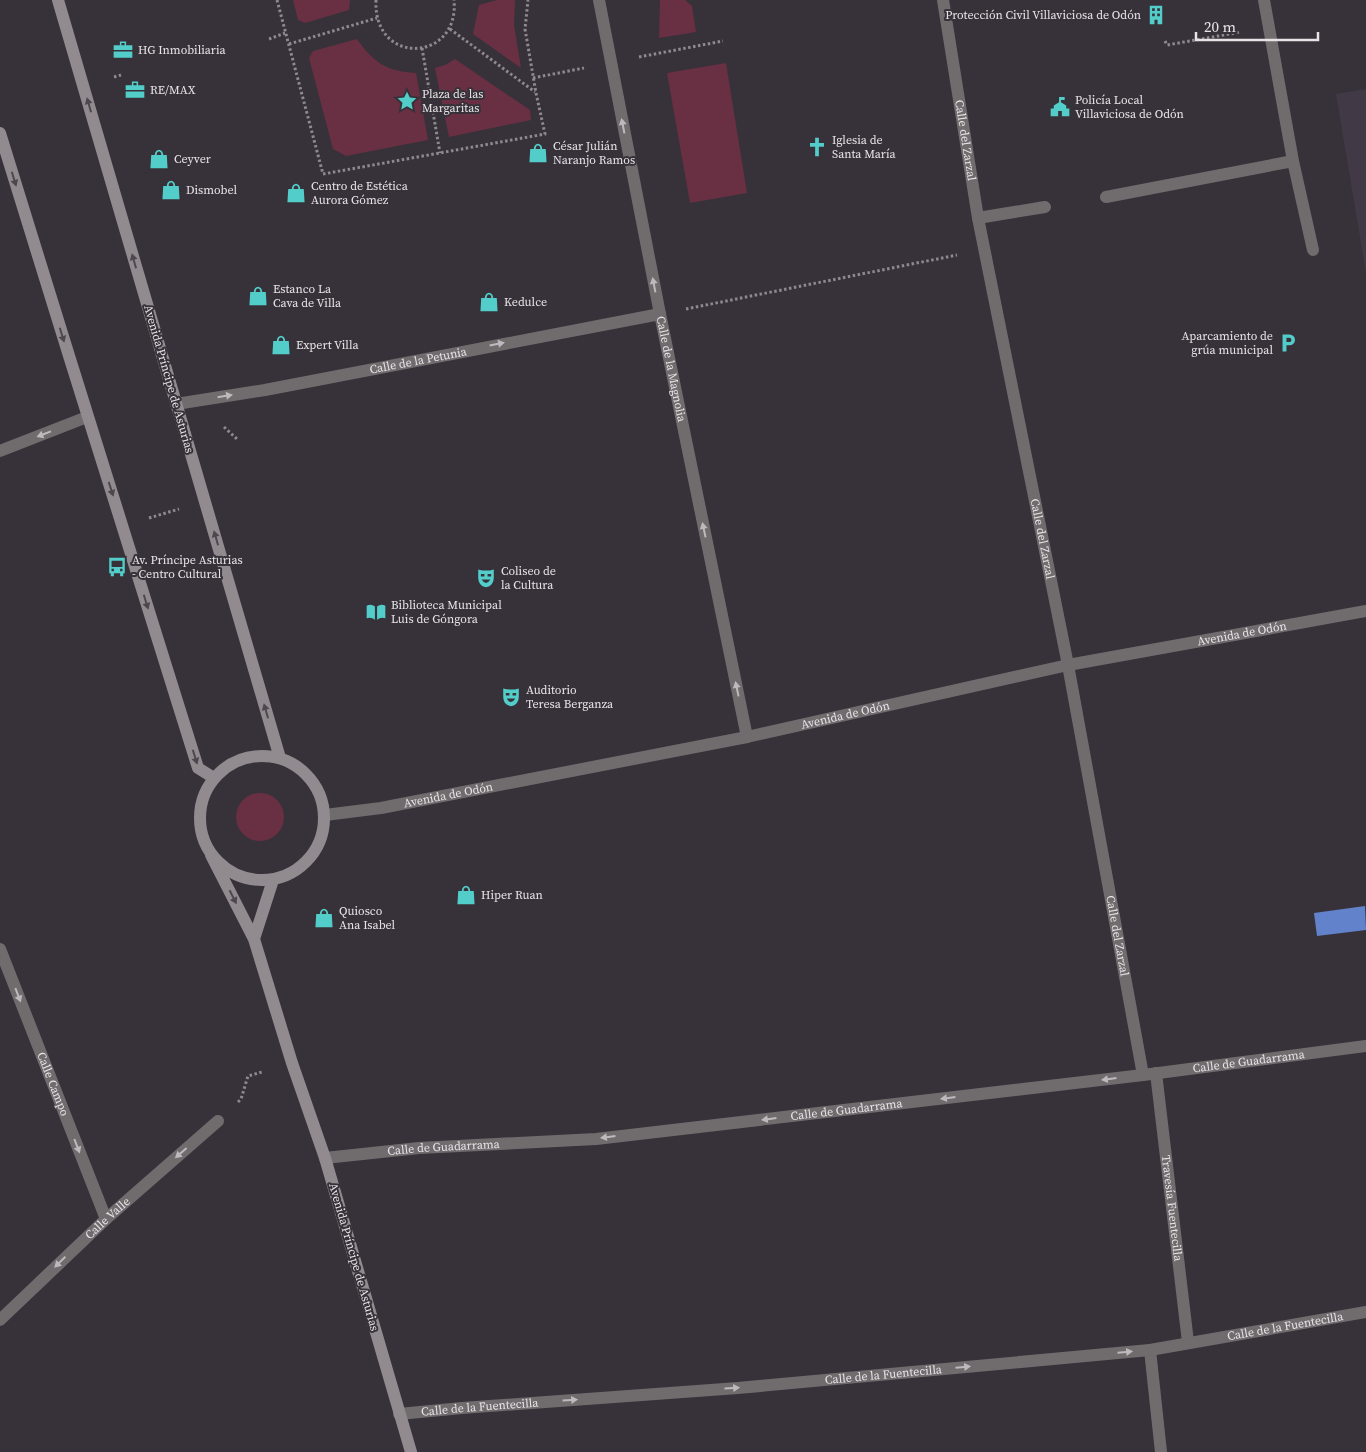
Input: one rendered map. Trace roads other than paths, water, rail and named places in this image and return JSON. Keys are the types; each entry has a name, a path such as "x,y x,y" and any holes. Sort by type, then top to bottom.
{"street":[{"name":"Avenida Príncipe de Asturias","path":"58,0 280,758"},
{"name":"Calle de la Magnolia","path":"599,0 660,314 747,737"},
{"name":"Calle del Zarzal","path":"943,0 978,218 1150,1074"},
{"path":"1264,0 1293,161 1313,250"},
{"path":"0,133 198,768 214,778"},
{"path":"1106,197 1293,161"},
{"path":"978,218 1045,207"},
{"name":"Calle de la Petunia","path":"176,404 265,390 660,314"},
{"path":"0,451 87,417"},
{"name":"Avenida de Odón","path":"325,815 381,808 747,737 1068,665 1366,611"},
{"path":"261,755 280,758 297,766 311,779 321,796 325,815 323,833 317,850 305,864 291,874 273,880 256,880 239,876 224,867 211,855 202,836 199,816 203,796 214,778 227,766 243,758 261,755"},
{"name":"Avenida Príncipe de Asturias","path":"211,855 254,939 292,1063 325,1158 399,1414 412,1452"},
{"path":"254,939 273,880"},
{"name":"Calle Campo","path":"0,949 106,1219"},
{"name":"Calle de Guadarrama","path":"325,1158 410,1149 596,1139 1150,1074 1366,1046"},
{"name":"Travesía Fuentecilla","path":"1150,1074 1172,1208 1188,1342"},
{"name":"Calle Valle","path":"0,1320 106,1219 218,1121"},
{"name":"Calle de la Fuentecilla","path":"399,1414 738,1388 1150,1350 1366,1312"},
{"path":"1150,1350 1161,1452"}],"water":[{"path":"1365,906 1366,930 1317,936 1314,913"}],"place":[{"name":"Protección Civil Villaviciosa de Odón","path":"1156,15"},
{"name":"HG Inmobiliaria","path":"123,50"},
{"name":"RE/MAX","path":"135,90"},
{"name":"Plaza de las Margaritas","path":"407,101"},
{"name":"Policía Local Villaviciosa de Odón","path":"1060,107"},
{"name":"Iglesia de Santa María","path":"817,147"},
{"name":"César Julián Naranjo Ramos","path":"538,153"},
{"name":"Ceyver","path":"159,159"},
{"name":"Dismobel","path":"171,190"},
{"name":"Centro de Estética Aurora Gómez","path":"296,193"},
{"name":"Estanco La Cava de Villa","path":"258,296"},
{"name":"Kedulce","path":"489,302"},
{"name":"Aparcamiento de grúa municipal","path":"1288,343"},
{"name":"Expert Villa","path":"281,345"},
{"name":"Av. Príncipe Asturias - Centro Cultural","path":"117,567"},
{"name":"Coliseo de la Cultura","path":"486,578"},
{"name":"Biblioteca Municipal Luis de Góngora","path":"376,612"},
{"name":"Auditorio Teresa Berganza","path":"511,697"},
{"name":"Hiper Ruan","path":"466,895"},
{"name":"Quiosco Ana Isabel","path":"324,918"}]}
